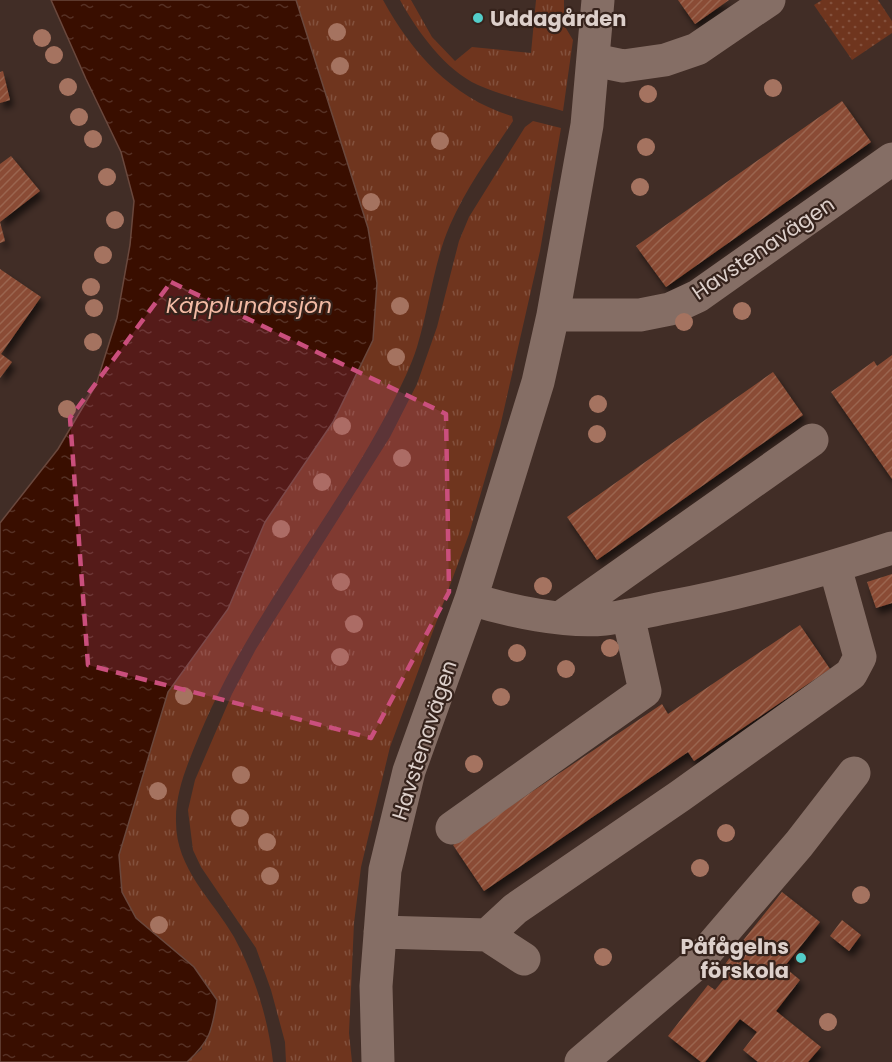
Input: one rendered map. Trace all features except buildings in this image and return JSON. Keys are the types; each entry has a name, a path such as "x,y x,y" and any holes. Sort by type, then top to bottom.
{"street":[{"name":"Havstenavägen","path":"378,1062 376,986 385,870 409,771 471,599 538,381 553,315 587,124 598,0"},
{"path":"594,60 623,66 665,60 697,49 769,0"},
{"name":"Havstenavägen","path":"553,315 640,315 669,309 698,296 892,159"},
{"path":"560,618 812,440"},
{"path":"471,599 497,608 560,618 604,620 713,598 835,567 892,548"},
{"path":"487,934 524,903 680,796 851,674 860,657 835,567"},
{"path":"452,828 645,691 628,615"},
{"path":"581,1062 696,964 799,844 854,773"},
{"path":"381,932 487,934 524,959"}],"highlighted area":[{"path":"171,282 446,414 449,592 371,738 88,665 70,418"}],"green space":[{"path":"296,0 383,0 407,38 436,71 471,98 512,116 513,121 471,185 444,239 417,347 392,404 344,487 242,650 219,692 187,767 176,811 178,839 182,854 197,883 234,937 248,967 264,1013 273,1062 187,1062 202,1049 194,967 136,918 122,892 119,855 168,692 228,609 265,522 333,422 309,47"},
{"path":"400,0 411,0 432,37 455,61 472,47 531,53 536,0 564,0 564,25 573,40 563,111 499,93 478,85 454,70 433,48"},
{"path":"822,0 878,0 892,21 892,33 852,60 814,5"},
{"path":"533,121 561,128 540,251 500,427 469,534 390,747 361,867 354,923 349,1033 352,1062 286,1062 285,1042 271,990 256,948 201,867 193,850 188,810 195,780 232,694 256,649 390,437 417,384 437,327 459,241 469,217 525,127"}],"water":[{"name":"Käpplundasjön","path":"51,0 296,0 368,228 377,283 373,340 333,422 265,522 228,609 168,692 119,855 122,892 136,918 194,967 217,1000 209,1035 201,1048 187,1062 0,1062 0,523 58,449 96,385 117,318 130,245 134,201 121,152"}],"place":[{"name":"Uddagården","path":"478,18"},
{"name":"Påfågelns förskola","path":"801,958"}]}
